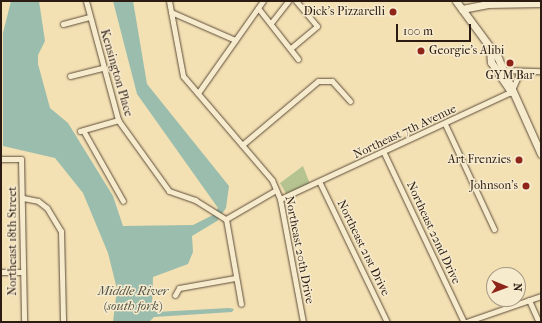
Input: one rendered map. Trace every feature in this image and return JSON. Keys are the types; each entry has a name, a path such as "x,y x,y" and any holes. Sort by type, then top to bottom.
{"main road":[{"path":"456,1 504,70 511,92"},
{"path":"462,9 487,2 541,3"},
{"path":"490,51 491,62 511,92 538,142 541,154"}],"street":[{"name":"Kensington Place","path":"86,1 118,120 169,192 205,205 226,220"},
{"name":"Northeast 20th Drive","path":"169,1 183,76 242,145 276,190 280,199 303,322"},
{"path":"198,93 263,1"},
{"path":"271,23 288,1"},
{"path":"291,48 317,26 296,1"},
{"path":"258,8 291,48 298,59"},
{"path":"171,12 236,40"},
{"path":"63,24 90,17"},
{"path":"70,76 103,68"},
{"path":"504,70 541,71"},
{"path":"511,92 518,76 529,71"},
{"path":"242,145 318,81 332,81 350,101"},
{"name":"Northeast 7th Avenue","path":"280,199 320,183 511,92"},
{"path":"118,120 82,132 123,201"},
{"path":"445,124 494,229"},
{"name":"Northeast 22nd Drive","path":"384,153 465,322"},
{"name":"Northeast 18th Street","path":"1,159 21,159 23,198 24,322"},
{"name":"Northeast 21st Drive","path":"320,183 387,322"},
{"path":"240,304 226,220 276,190"},
{"path":"23,198 38,201 47,208 61,231 63,322"},
{"path":"1,272 23,272"},
{"path":"175,295 179,288 235,278"},
{"path":"465,322 541,296"},
{"path":"529,300 539,322"}],"green space":[{"path":"303,166 310,184 287,195 280,183"}],"water":[{"name":"Middle River (south fork)","path":"11,1 39,1 45,41 38,55 38,64 50,108 68,123 113,196 123,226 193,225 213,215 218,208 137,94 113,1 133,1 147,84 229,186 226,208 217,221 192,236 193,252 188,264 153,277 152,308 156,312 229,308 234,309 232,312 154,317 149,322 113,322 117,289 108,253 83,193 55,158 3,146 3,33"}],"place":[{"name":"Dick's Pizzarelli","path":"393,12"},
{"name":"Georgie’s Alibi","path":"421,51"},
{"name":"GYM Bar","path":"510,63"},
{"name":"Art Frenzies","path":"519,160"},
{"name":"Johnson's","path":"526,186"}]}
